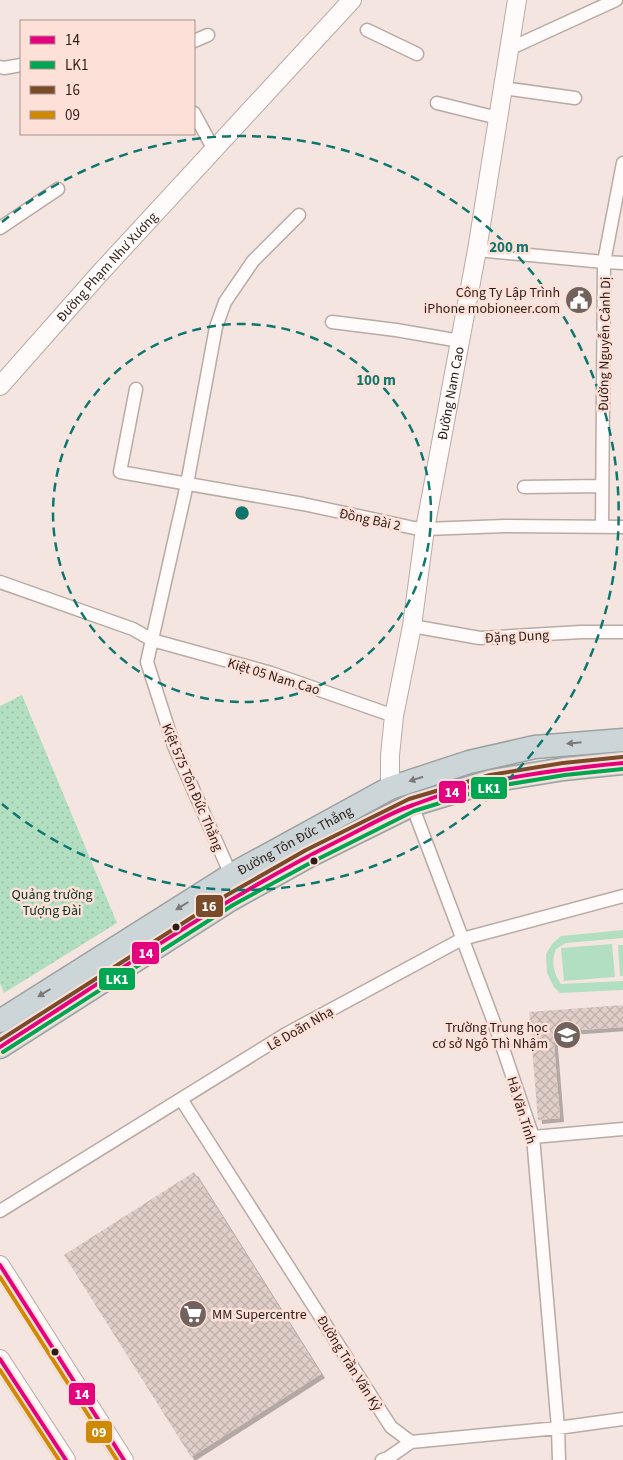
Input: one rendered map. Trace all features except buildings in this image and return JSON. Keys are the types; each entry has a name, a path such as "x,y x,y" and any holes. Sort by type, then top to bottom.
{"highway":[{"name":"Đường Tôn Đức Thắng","path":"0,1021 231,875 330,819 390,788 468,762 536,747 623,740"},
{"name":"Đường Tôn Đức Thắng","path":"0,1047 230,900 310,856 412,806 491,781 564,769 623,764"}],"street":[{"name":"Đường Phạm Như Xương","path":"0,386 352,0"},
{"name":"Đường Nam Cao","path":"390,788 390,755 394,716 412,626 425,529 477,250 517,0"},
{"path":"509,49 616,0"},
{"path":"367,30 418,54"},
{"path":"195,41 208,35"},
{"path":"0,67 20,65"},
{"path":"503,88 575,98"},
{"path":"437,104 498,118"},
{"path":"195,115 214,150"},
{"name":"Đường Nguyễn Cảnh Dị","path":"602,527 604,262 623,163"},
{"path":"0,228 58,189"},
{"name":"Kiệt 575 Tôn Đức Thắng","path":"231,875 174,746 147,662 187,484 216,327 225,302 252,261 299,216"},
{"path":"477,250 623,263"},
{"path":"332,322 460,341"},
{"name":"Đồng Bài 2","path":"136,389 120,472 303,504 425,529 505,526 623,526"},
{"path":"524,487 602,486"},
{"name":"Kiệt 05 Nam Cao","path":"0,582 133,628 152,640 271,673 394,716"},
{"name":"Đặng Dung","path":"412,626 480,638 581,632 623,632"},
{"name":"Hà Văn Tính","path":"412,806 495,1025 533,1137 558,1428 559,1460"},
{"name":"Lê Doãn Nhạ","path":"0,1212 286,1034 462,938 623,896"},
{"name":"Đường Trần Văn Kỷ","path":"181,1099 391,1427 411,1442"},
{"path":"533,1137 623,1129"},
{"path":"0,1265 124,1460"},
{"path":"0,1359 66,1460"},
{"path":"382,1460 411,1442 558,1428 623,1419"}],"green space":[{"name":"Quảng trường Tượng Đài","path":"22,695 117,923 4,993 0,983 0,706"},
{"path":"623,930 623,938 566,943 556,949 553,963 561,984 623,981 623,990 560,993 554,987 547,973 546,954 552,944 561,936"},
{"path":"612,944 615,977 564,981 561,948"},
{"path":"618,945 623,945 623,976 620,976"}],"transit line":[{"name":"16","path":"0,1040 227,895 306,850 409,799 490,775 563,763 622,757"},
{"name":"14","path":"0,1047 208,913 294,864 394,813 438,796 490,782 570,769 623,763"},
{"name":"LK1","path":"3,1052 233,905 312,862 414,811 492,787 565,775 623,769"},
{"name":"14","path":"0,1265 124,1460"},
{"name":"09","path":"0,1277 117,1460"},
{"name":"14","path":"0,1359 66,1460"},
{"name":"09","path":"0,1370 59,1460"}],"place":[{"name":"Công Ty Lập Trình iPhone mobioneer.com","path":"579,300"},
{"name":"Trường Trung học cơ sở Ngô Thì Nhậm","path":"567,1035"},
{"name":"MM Supercentre","path":"193,1314"}]}
